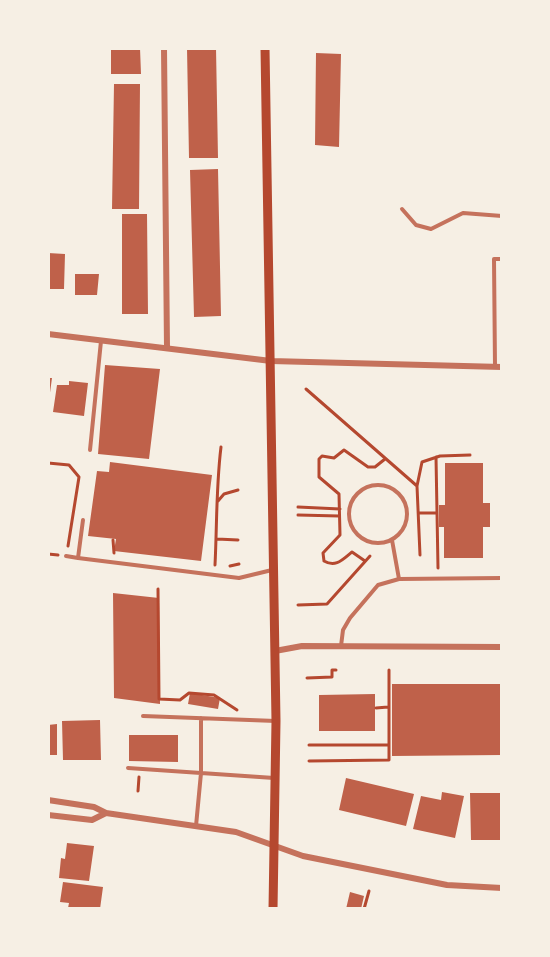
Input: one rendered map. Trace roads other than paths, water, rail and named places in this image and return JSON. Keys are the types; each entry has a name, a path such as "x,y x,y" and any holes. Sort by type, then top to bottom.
{"main road":[{"path":"265,48 276,721 272,844 273,909"}],"street":[{"path":"164,48 166,348"},
{"path":"48,334 271,361 499,367"},
{"path":"275,651 302,646 502,647"},
{"path":"48,800 94,807 106,813 236,832 303,856 447,885 502,888"},
{"path":"48,816 92,820 106,813"}],"lane":[{"path":"402,209 416,225 431,229 464,213 502,216"},
{"path":"499,367 494,259 502,259"},
{"path":"90,450 101,341"},
{"path":"368,486 387,487 402,498 406,507 405,526 392,540 383,543 364,540 351,526 349,507 353,498 368,486"},
{"path":"78,558 83,520"},
{"path":"392,540 399,579"},
{"path":"66,556 239,578 274,570"},
{"path":"341,646 343,630 363,601 378,585 399,579 502,578"},
{"path":"143,716 276,721"},
{"path":"196,826 201,773 201,718"},
{"path":"128,768 275,778"}]}
